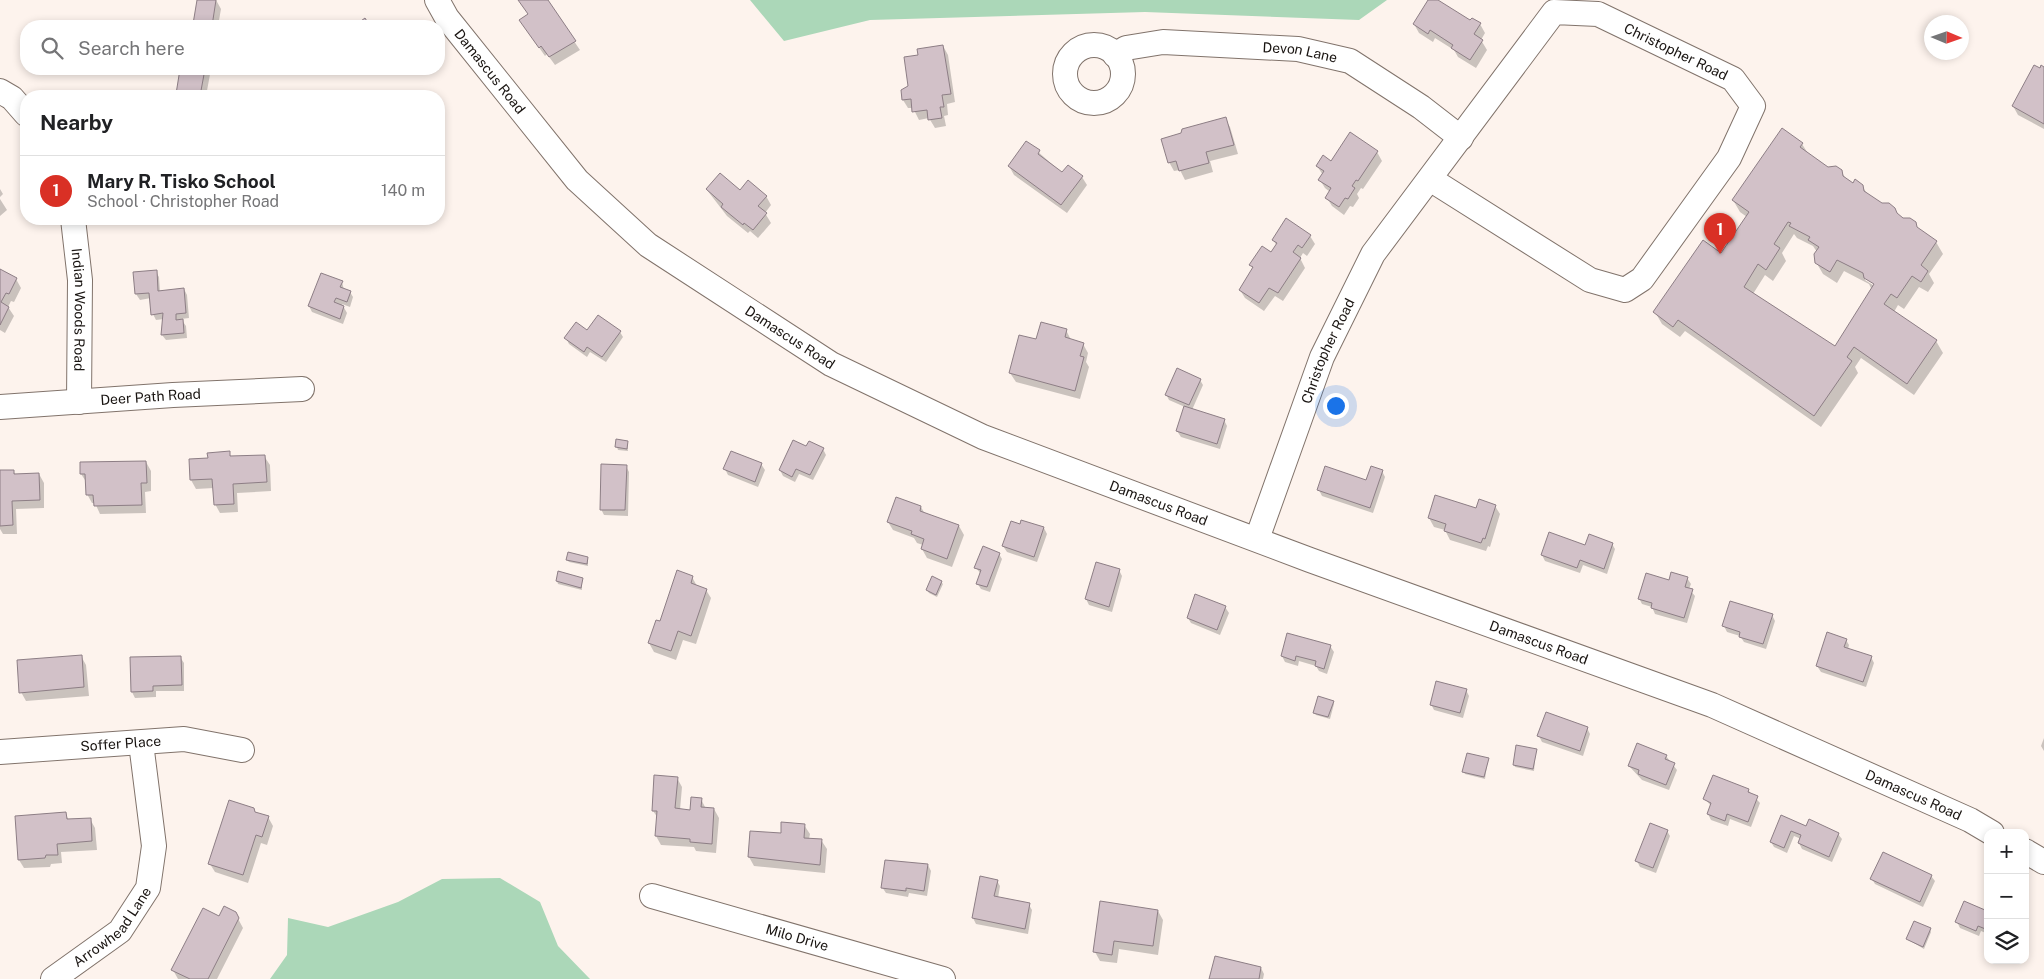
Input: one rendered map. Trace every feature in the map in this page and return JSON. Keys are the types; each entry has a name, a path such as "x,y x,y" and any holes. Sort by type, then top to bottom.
{"street":[{"name":"Damascus Road","path":"437,0 447,18 577,180 656,250 840,368 983,437 1257,540 1712,704 1970,820 1985,829"},
{"name":"Christopher Road","path":"1257,540 1322,357 1373,254 1554,12 1598,14 1733,79 1753,106 1729,158 1642,279 1625,290 1590,280 1430,179"},
{"name":"Devon Lane","path":"1115,55 1126,48 1163,42 1298,49 1350,60 1422,107 1461,138"},
{"path":"0,91 12,98 20,107"},
{"name":"Indian Woods Road","path":"74,225 80,280 79,402"},
{"name":"Deer Path Road","path":"0,407 302,389"},
{"name":"Soffer Place","path":"0,752 184,740 242,750"},
{"name":"Arrowhead Lane","path":"53,979 120,931 148,888 154,846 141,743"},
{"path":"2029,853 2044,862"},
{"name":"Milo Drive","path":"652,896 943,979"}],"green space":[{"path":"750,0 1387,0 1359,20 1145,12 870,20 784,41"},
{"path":"500,878 540,902 558,946 590,979 270,979 287,955 288,918 328,927 398,902 442,879"}],"building":[{"path":"197,0 216,0 213,20 194,20"},
{"path":"518,0 548,0 576,41 549,57 541,46 539,48 519,20 528,14"},
{"path":"1428,0 1438,0 1470,20 1472,18 1481,23 1474,34 1483,40 1470,60 1451,48 1453,45 1430,30 1428,34 1413,24"},
{"path":"943,45 951,94 942,95 944,107 940,107 942,118 928,120 927,110 912,112 911,99 902,100 901,90 908,86 904,57 918,55 917,49"},
{"path":"2034,65 2040,68 2041,65 2044,67 2044,124 2012,106"},
{"path":"179,75 204,75 201,90 177,90"},
{"path":"1226,117 1234,145 1206,152 1209,163 1179,171 1176,161 1168,163 1161,139 1181,133 1182,129"},
{"path":"1782,128 1803,143 1800,147 1828,167 1836,166 1842,170 1843,176 1853,183 1855,179 1863,185 1864,191 1882,203 1889,203 1903,218 1910,218 1916,222 1917,227 1937,241 1921,265 1928,271 1921,282 1912,276 1897,298 1891,294 1884,304 1937,340 1907,384 1854,347 1847,357 1852,361 1814,416 1678,320 1673,327 1653,312 1703,240 1721,253 1749,212 1732,200","holes":["1788,222 1791,223 1789,226 1810,237 1808,240 1819,247 1814,254 1815,263 1830,272 1837,260 1863,273 1864,278 1874,284 1835,346 1744,287 1758,264 1766,270 1780,248 1774,244"]},
{"path":"1350,132 1378,151 1358,181 1356,180 1352,186 1355,188 1348,199 1345,198 1339,207 1325,198 1331,188 1318,180 1324,171 1316,166 1323,155 1331,161"},
{"path":"1026,141 1040,150 1038,154 1062,172 1068,165 1083,176 1061,205 1008,166"},
{"path":"720,173 740,190 748,180 767,196 758,206 767,213 753,230 744,223 743,225 721,207 723,204 706,189"},
{"path":"1286,218 1311,235 1302,248 1298,245 1293,252 1301,258 1278,293 1269,288 1259,303 1239,290 1253,267 1249,265 1262,246 1271,252 1277,243 1272,240"},
{"path":"0,269 17,278 9,294 6,293 1,302 9,307 0,325"},
{"path":"157,270 158,291 184,288 186,313 176,314 176,320 183,319 184,333 161,335 163,313 151,315 149,293 135,294 133,272"},
{"path":"321,273 343,281 340,287 351,291 347,302 336,298 334,302 344,306 340,319 308,306"},
{"path":"598,315 621,331 602,357 587,347 584,352 564,338 576,322 587,330"},
{"path":"1041,322 1067,329 1065,337 1084,343 1080,356 1084,357 1075,391 1009,373 1019,335 1036,339"},
{"path":"1177,368 1201,379 1189,405 1165,395"},
{"path":"1184,406 1225,419 1217,444 1176,431"},
{"path":"616,439 628,441 627,449 615,447"},
{"path":"793,440 806,446 809,441 824,448 810,475 796,469 792,477 779,470"},
{"path":"230,451 230,456 265,455 267,482 233,484 234,504 214,505 212,479 190,480 189,459 208,458 207,453"},
{"path":"731,451 762,463 755,482 723,469"},
{"path":"146,461 147,483 141,483 142,505 94,506 93,495 86,495 85,474 80,474 80,462"},
{"path":"601,464 627,465 625,510 600,510"},
{"path":"1325,466 1366,480 1371,466 1383,470 1370,508 1317,490"},
{"path":"0,470 14,470 14,474 39,473 40,500 12,501 13,525 0,526"},
{"path":"1435,495 1476,508 1479,499 1496,505 1485,539 1483,538 1481,543 1444,531 1446,524 1428,518"},
{"path":"896,497 921,506 920,511 959,525 947,559 921,549 924,539 911,534 912,531 887,522"},
{"path":"1021,520 1044,527 1034,557 1002,546 1011,521 1020,524"},
{"path":"1549,532 1585,545 1589,534 1613,543 1604,569 1580,560 1577,568 1541,555"},
{"path":"983,546 1000,553 987,587 976,584 981,570 974,568"},
{"path":"568,552 588,557 587,564 566,560"},
{"path":"1096,562 1120,569 1109,607 1085,599"},
{"path":"677,570 693,576 691,583 707,589 691,636 678,631 671,651 648,643 656,620 660,621"},
{"path":"558,571 583,578 581,588 556,581"},
{"path":"1671,572 1688,577 1685,587 1693,589 1684,618 1651,608 1652,603 1638,599 1646,573 1669,580"},
{"path":"932,576 942,581 936,595 926,590"},
{"path":"1195,594 1226,606 1217,630 1187,618"},
{"path":"1730,601 1773,614 1763,644 1739,637 1740,632 1722,626"},
{"path":"1827,632 1847,639 1844,647 1872,656 1863,682 1816,666"},
{"path":"1287,633 1331,645 1324,669 1315,666 1316,661 1296,656 1295,661 1281,656"},
{"path":"82,655 84,687 19,693 17,660"},
{"path":"181,656 182,685 153,686 153,691 131,692 130,657"},
{"path":"1436,681 1467,689 1460,713 1430,705"},
{"path":"1318,696 1334,701 1328,717 1313,713"},
{"path":"1546,712 1588,727 1580,751 1537,736"},
{"path":"1637,743 1667,755 1665,759 1675,763 1666,785 1638,774 1639,770 1628,766"},
{"path":"1516,745 1537,749 1533,769 1513,765"},
{"path":"1467,753 1489,758 1484,777 1462,772"},
{"path":"654,775 678,777 675,808 690,810 691,797 702,798 701,807 714,808 712,844 690,842 690,839 655,836 657,811 652,811"},
{"path":"1713,775 1749,789 1748,792 1758,796 1748,822 1727,814 1725,821 1707,814 1711,803 1703,799"},
{"path":"229,800 254,808 255,812 269,816 262,837 256,835 243,875 208,864"},
{"path":"66,812 67,819 91,818 92,841 57,844 58,855 18,860 15,816"},
{"path":"1781,815 1806,826 1809,819 1839,833 1829,857 1798,843 1801,835 1791,831 1784,848 1770,842"},
{"path":"781,822 805,824 804,838 822,839 820,865 748,857 750,831 781,833"},
{"path":"1650,823 1668,830 1653,868 1635,861"},
{"path":"1883,852 1932,875 1920,902 1870,879"},
{"path":"885,860 928,864 924,891 906,888 906,891 881,888"},
{"path":"980,876 998,880 994,896 1030,903 1025,929 972,918"},
{"path":"1100,901 1158,910 1153,946 1114,941 1112,955 1093,952"},
{"path":"1964,901 1984,910 1984,928 1978,926 1976,931 1955,922"},
{"path":"224,906 236,912 239,918 208,979 190,979 171,970 203,908 219,916"},
{"path":"1914,921 1931,928 1923,947 1906,939"},
{"path":"1215,956 1261,967 1259,979 1209,979"}],"place":[{"name":"Mary R. Tisko School","path":"1720,254"}]}
